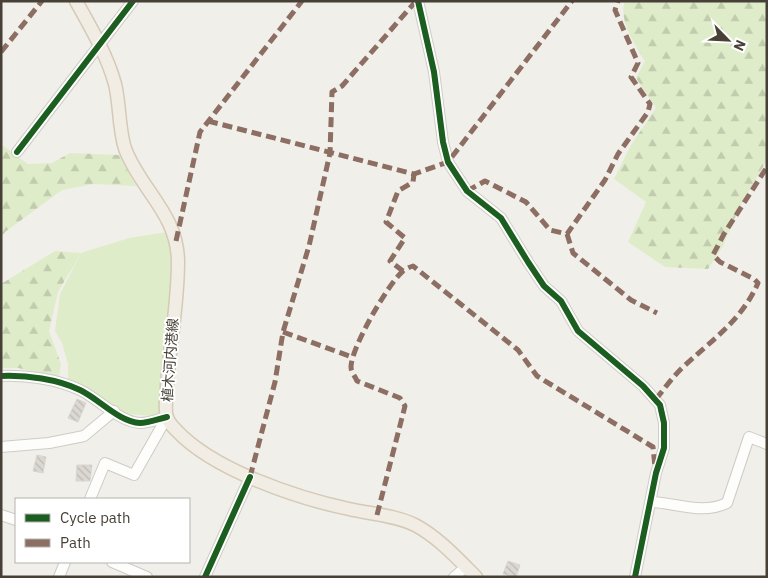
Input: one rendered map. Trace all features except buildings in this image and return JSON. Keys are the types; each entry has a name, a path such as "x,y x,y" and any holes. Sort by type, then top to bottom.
{"main road":[{"name":"植木河内港線","path":"76,1 108,62 115,86 125,150 135,170 161,207 176,241 178,261 168,365 166,417 176,430 199,450 250,477 294,494 349,509 406,521 434,538 476,577"}],"street":[{"path":"17,152 134,1"},
{"path":"418,1 434,72 443,142 448,162 466,191 501,218 544,286 561,301 578,331 643,386 660,405 664,423 664,448 656,473 635,577"},
{"path":"1,376 20,376 67,385 81,390 128,420 140,423 166,417"},
{"path":"1,447 49,443 84,436 114,412"},
{"path":"90,498 104,463 134,475 166,417"},
{"path":"651,502 666,502 698,510 718,507 727,502 749,437 767,444"},
{"path":"205,577 250,477"},
{"path":"2,517 15,520"},
{"path":"59,577 66,563"},
{"path":"114,563 147,577"},
{"path":"454,577 466,567"}],"green space":[{"path":"625,1 767,1 767,160 739,208 723,246 708,269 665,267 628,242 646,202 614,179 631,145 656,108 636,78 645,61 632,40 626,24 623,8"},
{"path":"1,144 28,164 52,163 70,153 119,155 136,186 94,184 62,190 5,232 1,239"},
{"path":"167,232 178,261 167,417 127,414 87,388 68,380 68,364 62,343 55,331 60,294 81,253 129,238"},
{"path":"55,251 81,253 58,292 49,331 61,364 59,377 18,368 1,368 1,284"}],"marked path":[{"path":"1,52 42,1"},
{"path":"176,241 200,132 302,1"},
{"path":"250,477 275,382 283,332 309,246 330,153 332,92 342,86 416,1"},
{"path":"208,121 414,174 448,162 572,1"},
{"path":"467,191 485,181 526,202 550,230 567,234 605,180 618,154 648,112 650,104 631,77 638,63 615,10 618,1"},
{"path":"656,399 681,369 734,320 751,297 758,283 754,279 720,262 713,255 724,234 767,167"},
{"path":"403,271 390,261 405,238 386,222 398,191 413,182 414,174"},
{"path":"567,234 573,253 631,300 657,313"},
{"path":"377,515 405,406 400,398 357,381 351,367 363,332 380,302 396,278 404,270 413,266 518,350 537,376 653,447 655,467"},
{"path":"283,332 352,357"}],"cycle path":[{"path":"17,152 133,1"},
{"path":"418,1 434,72 443,142 448,162 467,191 501,218 544,286 561,301 578,331 643,386 660,405 664,423 664,448 656,473 635,577"},
{"path":"1,376 42,378 71,386 132,422 143,423 167,417"},
{"path":"205,577 250,477"}]}
